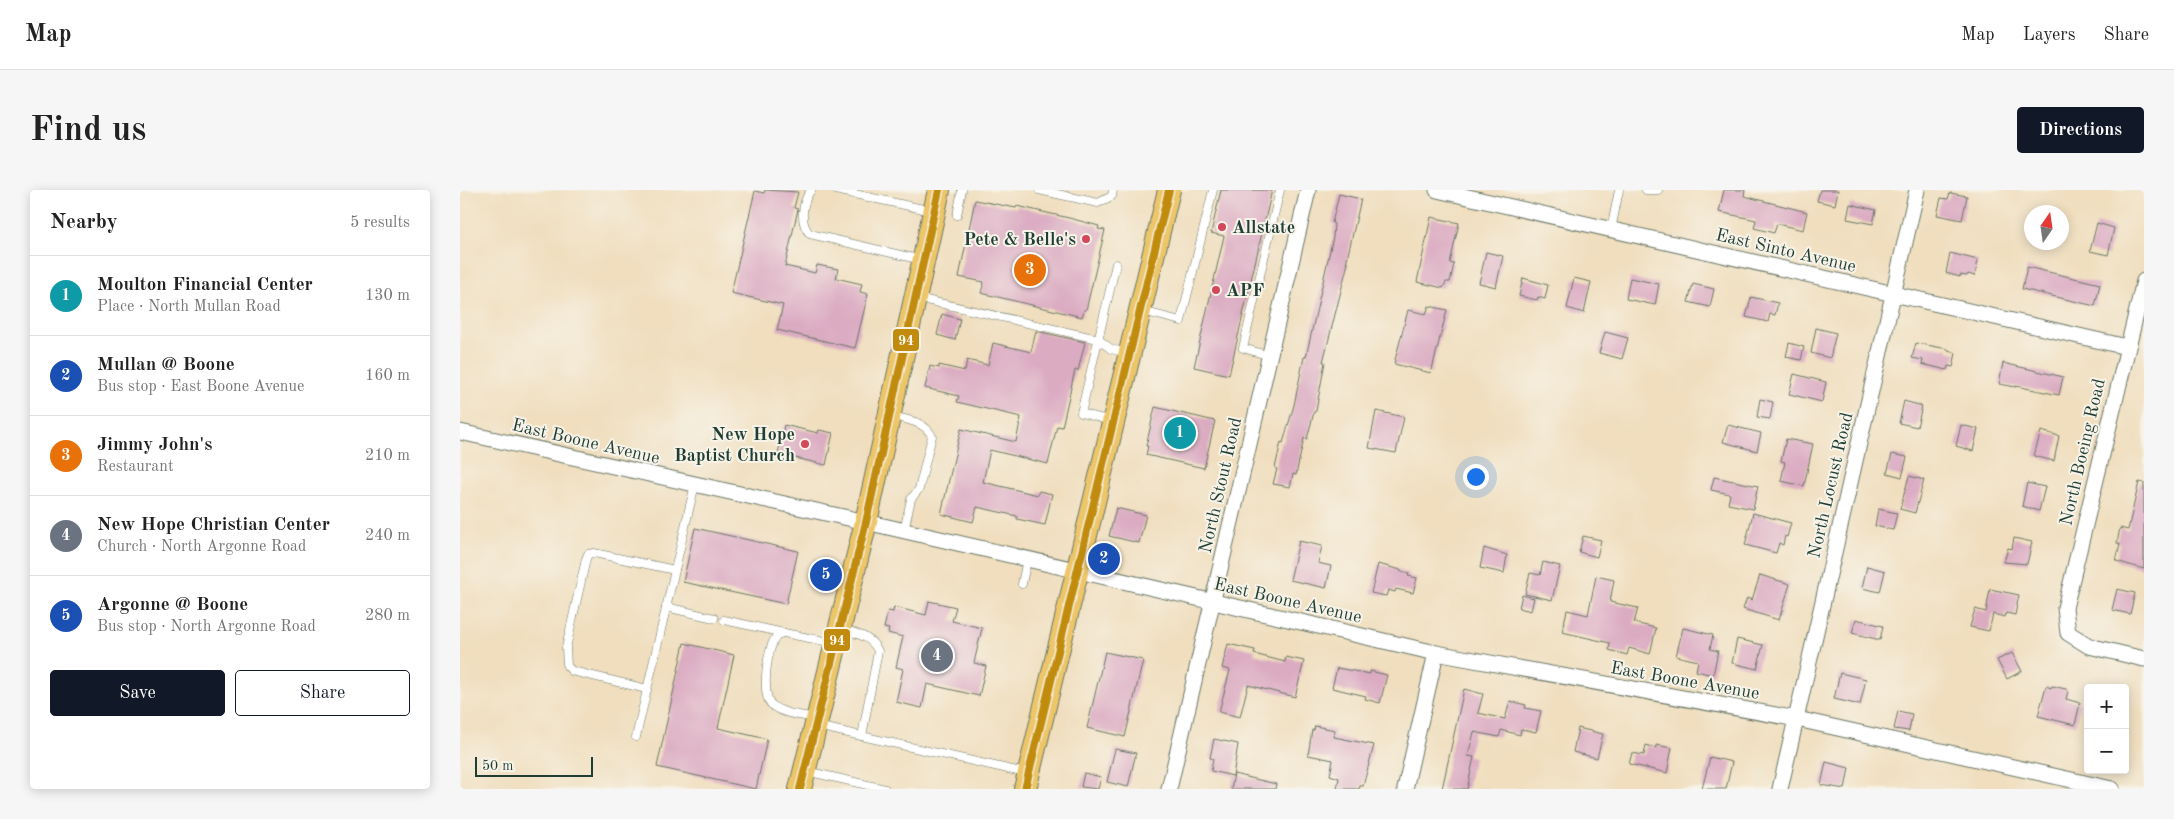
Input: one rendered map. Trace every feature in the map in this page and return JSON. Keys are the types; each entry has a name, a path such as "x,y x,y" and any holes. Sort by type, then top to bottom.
{"main road":[{"path":"802,780 866,522 939,190"},
{"path":"1027,782 1169,190"}],"street":[{"name":"North Stout Road","path":"1169,789 1308,190"},
{"name":"East Sinto Avenue","path":"1437,190 2126,347"},
{"name":"North Locust Road","path":"1780,789 1917,190"},
{"name":"North Boeing Road","path":"2144,281 2126,347 2065,608 2068,633 2089,646 2144,659"},
{"name":"East Boone Avenue","path":"460,432 866,522 1436,654 1796,719 2112,789"},
{"path":"1405,789 1436,654"}],"lane":[{"path":"812,190 803,213 805,229 810,234 924,260"},
{"path":"836,190 934,212"},
{"path":"957,215 962,190"},
{"path":"1039,190 1098,203 1112,196 1113,190"},
{"path":"1140,311 1181,321 1213,190"},
{"path":"1270,356 1243,348 1280,190"},
{"path":"1611,230 1619,190"},
{"path":"1646,190 1658,190"},
{"path":"1113,421 1081,413 1116,264"},
{"path":"915,297 1098,339 1111,348 1130,353"},
{"path":"890,415 920,424 928,429 932,436 919,490 911,499 904,531"},
{"path":"636,736 695,484"},
{"path":"647,689 572,671 567,666 566,648 586,559 588,554 594,553 675,570"},
{"path":"1022,584 1027,559"},
{"path":"666,607 714,618"},
{"path":"724,620 784,633 868,638 875,644 878,651 862,736"},
{"path":"784,633 776,636 773,643 765,680 765,693 769,703 777,709 862,736 1027,782"},
{"path":"802,780 884,789"}],"building":[{"path":"765,190 798,192 794,208 798,209 785,266 815,273 817,265 838,269 836,278 862,284 860,292 868,294 855,348 777,330 783,305 731,293 755,191 764,193"},
{"path":"1221,190 1272,190 1229,375 1194,367 1224,236 1211,233"},
{"path":"1724,190 1745,190 1744,196 1807,212 1803,230 1777,224 1774,233 1754,228 1756,220 1719,212"},
{"path":"1820,190 1838,190 1835,205 1817,201"},
{"path":"1950,193 1967,196 1962,220 1937,215 1941,198 1948,199"},
{"path":"1339,194 1361,199 1346,263 1348,263 1323,362 1325,362 1316,411 1314,412 1307,439 1304,438 1296,475 1293,474 1290,487 1273,484 1281,442 1283,443 1294,405 1304,357 1306,357 1333,237 1334,224 1332,223"},
{"path":"975,200 1016,208 1017,206 1069,218 1099,226 1098,229 1105,230 1086,310 1084,310 1082,317 981,293 984,282 959,277"},
{"path":"1850,204 1876,210 1873,224 1847,219"},
{"path":"1431,217 1459,223 1450,263 1454,264 1450,282 1446,282 1443,288 1417,282"},
{"path":"2097,223 2114,228 2108,255 2090,251"},
{"path":"1486,252 1503,256 1496,287 1479,283"},
{"path":"1950,253 1978,260 1975,276 1968,274 1967,276 1960,275 1960,277 1946,273"},
{"path":"2027,267 2100,284 2095,306 2022,289"},
{"path":"1523,278 1548,285 1545,299 1538,297 1537,300 1519,296"},
{"path":"1574,278 1591,282 1584,313 1567,308"},
{"path":"1630,278 1659,284 1655,305 1626,299"},
{"path":"1693,284 1714,289 1710,307 1688,302"},
{"path":"1751,297 1778,303 1775,315 1770,314 1768,322 1746,317"},
{"path":"1429,306 1447,310 1431,373 1394,364 1408,310 1426,314"},
{"path":"942,314 960,319 955,340 937,335"},
{"path":"1816,328 1836,333 1830,358 1811,353"},
{"path":"1036,331 1085,342 1078,371 1075,370 1062,427 1057,426 1048,464 990,450 983,482 1038,495 1039,491 1052,494 1045,525 1017,519 1017,516 977,507 973,522 941,514 961,429 1016,442 1021,417 957,402 959,396 925,388 930,366 939,368 939,365 965,371 967,360 988,365 993,343 1031,352"},
{"path":"1605,332 1628,338 1622,359 1599,353"},
{"path":"1789,343 1804,347 1801,360 1786,357"},
{"path":"1916,343 1948,349 1948,351 1956,353 1953,367 1948,366 1947,370 1922,364 1923,360 1912,358"},
{"path":"2003,363 2063,377 2059,395 1999,384"},
{"path":"1794,374 1826,382 1822,402 1789,394"},
{"path":"1760,399 1773,402 1770,419 1757,417"},
{"path":"1904,401 1922,406 1917,427 1899,423"},
{"path":"1155,407 1215,421 1204,468 1146,455 1148,446 1146,446"},
{"path":"1376,411 1404,417 1396,453 1369,448"},
{"name":"New Hope Baptist Church","path":"784,425 818,433 819,430 833,433 826,465 778,454"},
{"path":"1728,425 1761,433 1757,451 1723,442"},
{"path":"1961,425 1978,429 1973,451 1956,446"},
{"path":"2041,431 2059,436 2054,461 2034,456"},
{"path":"1786,439 1813,444 1804,486 1781,481 1785,462 1781,461"},
{"path":"1892,454 1907,457 1902,477 1887,473"},
{"path":"1909,476 1924,480 1915,513 1900,509"},
{"path":"1714,477 1758,486 1753,509 1728,504 1730,494 1711,490"},
{"path":"2139,482 2144,483 2144,569 2116,561 2120,544 2117,543 2120,528 2128,530"},
{"path":"2027,483 2045,487 2039,511 2022,506"},
{"path":"1116,508 1146,515 1139,543 1109,536"},
{"path":"1878,509 1897,513 1893,530 1875,526"},
{"path":"1753,513 1791,523 1783,545 1779,543 1776,553 1745,545"},
{"path":"695,528 798,551 786,604 683,582"},
{"path":"1583,536 1601,540 1597,557 1579,552"},
{"path":"2014,538 2032,542 2027,564 2004,562 2008,548 2012,549"},
{"path":"1299,541 1322,546 1318,563 1331,566 1326,588 1290,580"},
{"path":"1484,548 1507,555 1504,573 1480,568"},
{"path":"1543,562 1560,566 1552,600 1525,594 1530,573 1540,575"},
{"path":"1378,564 1401,570 1409,573 1408,576 1417,578 1413,593 1396,589 1395,592 1388,590 1386,596 1371,593"},
{"path":"1867,566 1885,571 1880,592 1862,588"},
{"path":"1760,575 1790,584 1779,620 1743,609 1747,598 1752,600"},
{"path":"1596,576 1614,580 1610,602 1638,608 1634,623 1656,628 1650,654 1629,648 1627,655 1609,650 1610,643 1562,632 1567,610 1588,615"},
{"path":"1990,589 2019,595 2015,615 2006,613 2005,617 1993,614 1989,631 1970,627 1975,609 1986,612"},
{"path":"2117,589 2135,593 2130,614 2112,610"},
{"path":"1522,595 1534,598 1531,611 1519,608"},
{"path":"929,601 956,607 952,621 982,628 974,663 986,666 979,696 927,684 922,708 896,702 903,669 896,667 903,637 888,633 889,629 884,628 888,611 893,612 894,607 926,615"},
{"path":"1856,619 1883,626 1880,640 1852,633"},
{"path":"1683,628 1713,635 1710,649 1718,651 1713,675 1696,671 1698,661 1676,656"},
{"path":"1737,639 1763,645 1757,669 1732,663"},
{"path":"684,643 734,655 718,728 767,739 756,789 657,767"},
{"path":"1228,644 1255,650 1254,654 1285,662 1286,657 1304,661 1295,697 1248,685 1240,717 1219,712 1230,670 1222,668"},
{"path":"1105,652 1143,660 1125,737 1087,728"},
{"path":"2012,653 2022,671 2007,679 1997,660"},
{"path":"1337,668 1370,674 1370,671 1387,675 1380,703 1365,699 1366,696 1332,688"},
{"path":"1840,673 1866,679 1860,705 1834,699"},
{"path":"2046,686 2066,689 2068,691 2066,699 2080,703 2075,725 2038,716"},
{"path":"1464,689 1483,694 1478,713 1505,719 1510,701 1526,705 1525,708 1541,711 1536,732 1521,729 1520,735 1501,730 1499,737 1474,732 1468,756 1474,757 1467,789 1442,789"},
{"path":"1898,711 1912,714 1909,731 1894,729"},
{"path":"1315,726 1335,730 1334,737 1374,745 1363,786 1360,786 1359,789 1337,789 1339,778 1330,775 1333,760 1308,755 1312,730 1314,730"},
{"path":"1578,728 1603,734 1597,758 1573,752"},
{"path":"1214,739 1238,744 1233,776 1211,771 1213,759 1210,758"},
{"path":"1646,745 1656,748 1656,745 1672,748 1667,773 1629,764 1632,753 1644,755"},
{"path":"1115,749 1136,753 1128,787 1107,782"},
{"path":"1710,757 1732,762 1726,789 1702,789"},
{"path":"1826,762 1849,768 1845,789 1821,785"},
{"path":"1084,773 1101,777 1098,789 1081,787"},
{"path":"1234,774 1276,784 1275,789 1231,789"}],"transit line":[{"name":"94","path":"800,789 866,522 939,190"},
{"name":"94","path":"1025,789 1169,190"}],"place":[{"name":"Allstate","path":"1222,227"},
{"name":"Pete & Belle's","path":"1086,239"},
{"name":"Jimmy John's","path":"1030,270"},
{"name":"APF","path":"1216,290"},
{"name":"Moulton Financial Center","path":"1180,433"},
{"name":"New Hope Baptist Church","path":"805,444"},
{"name":"Mullan @ Boone","path":"1104,559"},
{"name":"Argonne @ Boone","path":"826,575"},
{"name":"New Hope Christian Center","path":"937,656"}]}
